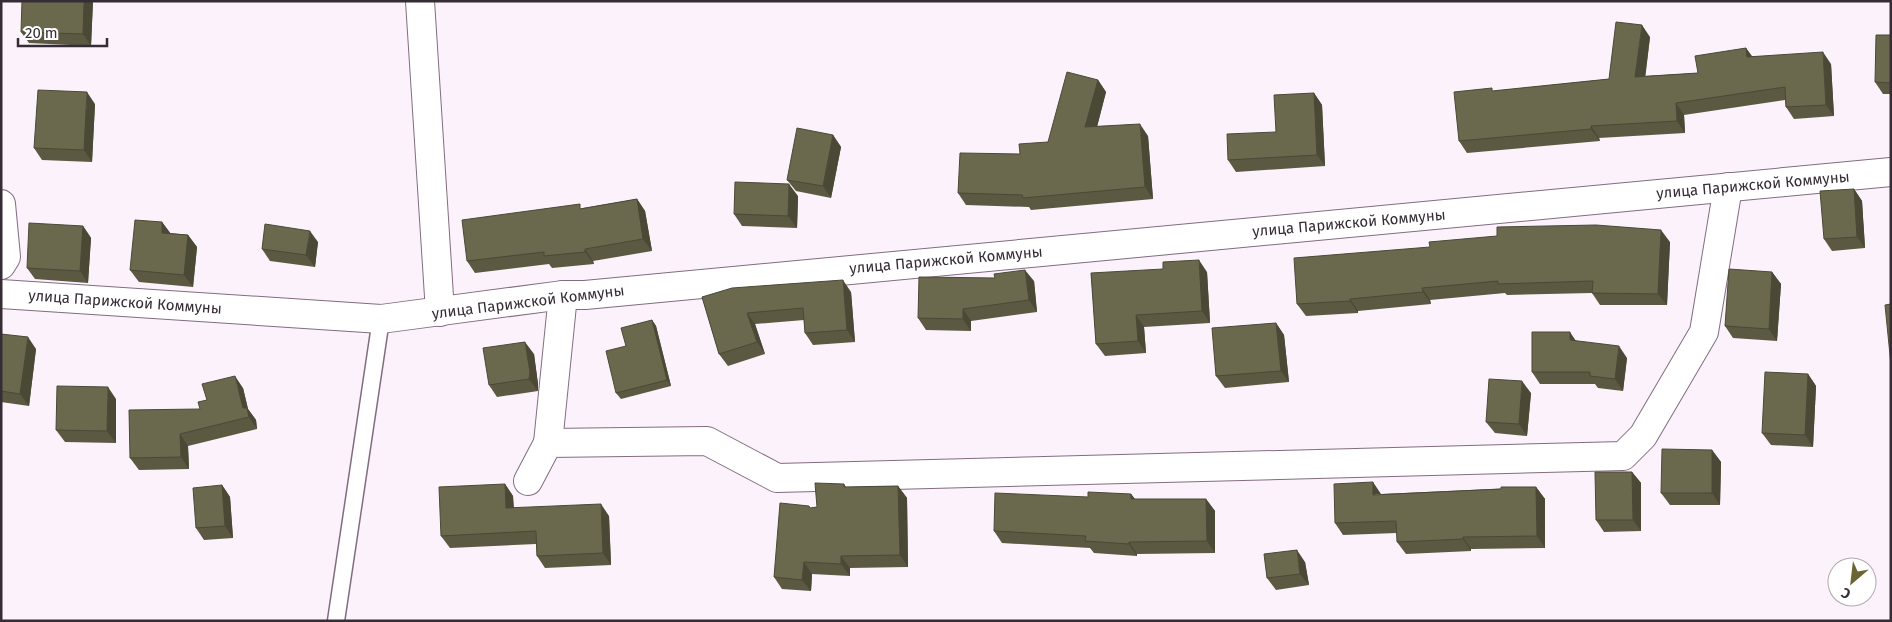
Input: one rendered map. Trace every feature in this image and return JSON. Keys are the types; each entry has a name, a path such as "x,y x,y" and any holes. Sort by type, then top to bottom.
{"street":[{"path":"420,1 440,312"},
{"name":"улица Парижской Коммуны","path":"1,294 381,319 564,295 585,295 1891,172"},
{"path":"548,443 707,441 777,478 1623,456 1643,436 1704,332 1728,187"},
{"path":"1,204 6,257 1,265"},
{"path":"528,481 548,443 564,295"}],"lane":[{"path":"336,621 381,319"}],"building":[{"path":"22,1 84,1 83,34 21,32"},
{"path":"1616,22 1642,25 1635,77 1698,73 1695,56 1746,48 1747,57 1823,52 1826,105 1786,107 1785,87 1676,103 1677,121 1591,126 1591,129 1459,141 1454,92 1492,88 1492,91 1609,79"},
{"path":"1876,35 1891,35 1891,83 1875,82"},
{"path":"1067,72 1098,80 1085,127 1140,124 1145,187 1023,198 1022,195 958,193 960,153 1020,154 1019,144 1048,142"},
{"path":"38,90 87,92 84,150 34,148"},
{"path":"1314,93 1317,155 1228,160 1227,134 1276,132 1274,95"},
{"path":"797,128 833,135 823,186 787,180"},
{"path":"735,182 789,184 788,216 734,214"},
{"path":"1854,189 1857,237 1824,239 1820,191"},
{"path":"637,199 643,239 585,249 585,252 544,256 544,252 467,261 462,220 580,204 580,209"},
{"path":"135,220 162,222 162,233 188,235 184,275 130,270"},
{"path":"29,223 83,226 80,271 27,268"},
{"path":"265,224 310,231 306,255 262,249"},
{"path":"1596,225 1661,230 1658,294 1592,293 1593,281 1498,284 1498,281 1422,288 1423,292 1350,299 1350,301 1297,304 1294,258 1430,247 1429,242 1497,236 1497,227"},
{"path":"1199,260 1202,311 1136,315 1138,341 1096,344 1091,273 1163,269 1163,262"},
{"path":"1729,269 1772,272 1769,329 1725,326"},
{"path":"1025,270 1029,300 963,309 963,319 918,318 919,277 995,278 994,274"},
{"path":"843,280 847,330 805,333 803,308 747,313 757,342 719,354 702,297 732,288"},
{"path":"1891,304 1891,365 1885,305"},
{"path":"652,320 667,380 616,393 606,351 626,346 621,328"},
{"path":"1276,323 1281,371 1216,376 1212,328"},
{"path":"1532,332 1570,332 1570,340 1619,346 1615,379 1590,376 1590,372 1532,372"},
{"path":"1,334 28,337 20,394 1,391"},
{"path":"525,342 530,372 529,379 489,385 483,348"},
{"path":"1765,372 1808,374 1805,435 1762,433"},
{"path":"235,376 243,408 247,408 249,417 180,434 181,457 130,458 129,410 200,409 198,402 207,400 202,384"},
{"path":"1489,379 1522,381 1519,424 1486,422"},
{"path":"57,386 108,387 107,431 56,430"},
{"path":"1662,449 1712,450 1712,493 1661,493"},
{"path":"1595,472 1632,472 1633,520 1596,520"},
{"path":"1373,482 1373,495 1501,489 1501,487 1536,487 1537,536 1463,537 1463,539 1397,542 1396,521 1335,523 1334,484"},
{"path":"815,483 844,484 844,487 898,486 900,555 841,556 841,564 804,562 802,580 774,577 780,503 809,506 810,508 817,507"},
{"path":"505,484 506,508 601,504 603,553 537,556 536,531 441,536 439,487"},
{"path":"222,485 225,526 196,528 193,488"},
{"path":"1088,492 1131,494 1131,499 1206,499 1207,541 1129,542 1129,544 1085,541 1086,536 994,531 995,493 1088,497"},
{"path":"1297,550 1300,574 1267,578 1264,554"}]}
